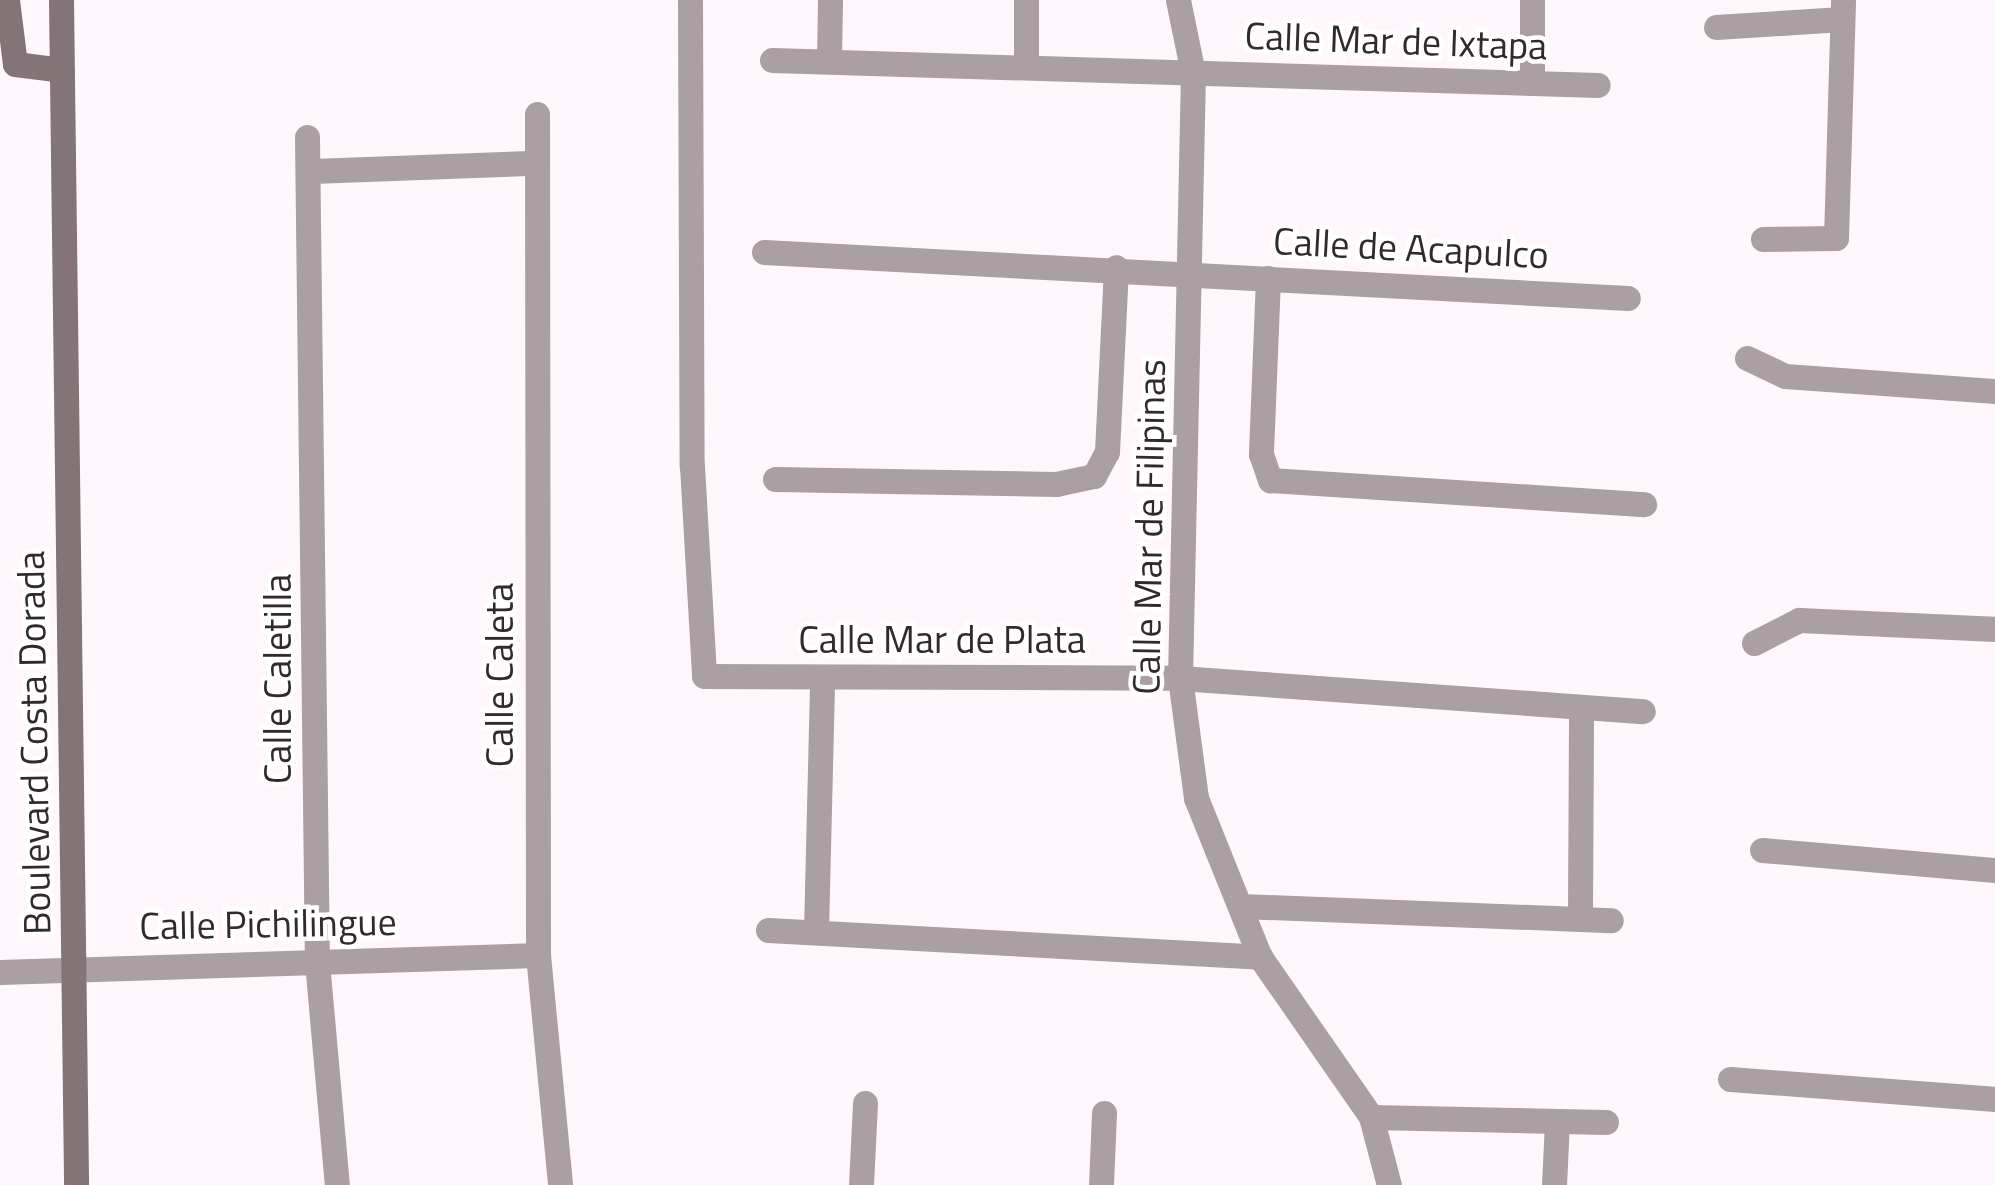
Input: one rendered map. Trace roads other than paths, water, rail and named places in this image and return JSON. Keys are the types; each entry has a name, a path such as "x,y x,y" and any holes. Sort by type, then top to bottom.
{"main road":[{"path":"7,0 14,64 62,70"},
{"name":"Boulevard Costa Dorada","path":"61,0 76,1185"}],"street":[{"name":"Calle Mar de Plata","path":"690,0 692,466 704,676 1180,678 1642,711"},
{"path":"830,0 830,59"},
{"path":"1026,0 1026,63"},
{"name":"Calle Mar de Filipinas","path":"1178,0 1193,73 1180,678 1196,798 1260,958 1371,1116 1390,1185"},
{"path":"1532,0 1532,82"},
{"path":"1716,27 1842,10 1836,238 1763,239"},
{"name":"Calle Mar de Ixtapa","path":"772,60 1026,63 1193,73 1598,84"},
{"name":"Calle Caleta","path":"538,114 538,955 560,1185"},
{"name":"Calle Caletilla","path":"307,137 312,171 316,962 337,1185"},
{"path":"312,171 535,163"},
{"name":"Calle de Acapulco","path":"764,252 1116,267 1628,298"},
{"path":"774,479 1056,484 1094,476 1108,452 1116,267"},
{"path":"1268,278 1261,454 1270,480 1644,504"},
{"path":"1746,358 1785,376 1995,391"},
{"path":"1754,642 1799,620 1995,629"},
{"path":"816,931 822,678"},
{"path":"1580,707 1580,914"},
{"path":"1762,850 1995,870"},
{"path":"1241,906 1580,914 1612,920"},
{"path":"768,930 1260,958"},
{"name":"Calle Pichilingue","path":"0,972 75,965 538,955"},
{"path":"1730,1079 1995,1099"},
{"path":"861,1185 865,1103"},
{"path":"1101,1185 1104,1114"},
{"path":"1371,1116 1606,1122"},
{"path":"1554,1185 1557,1121"}]}
